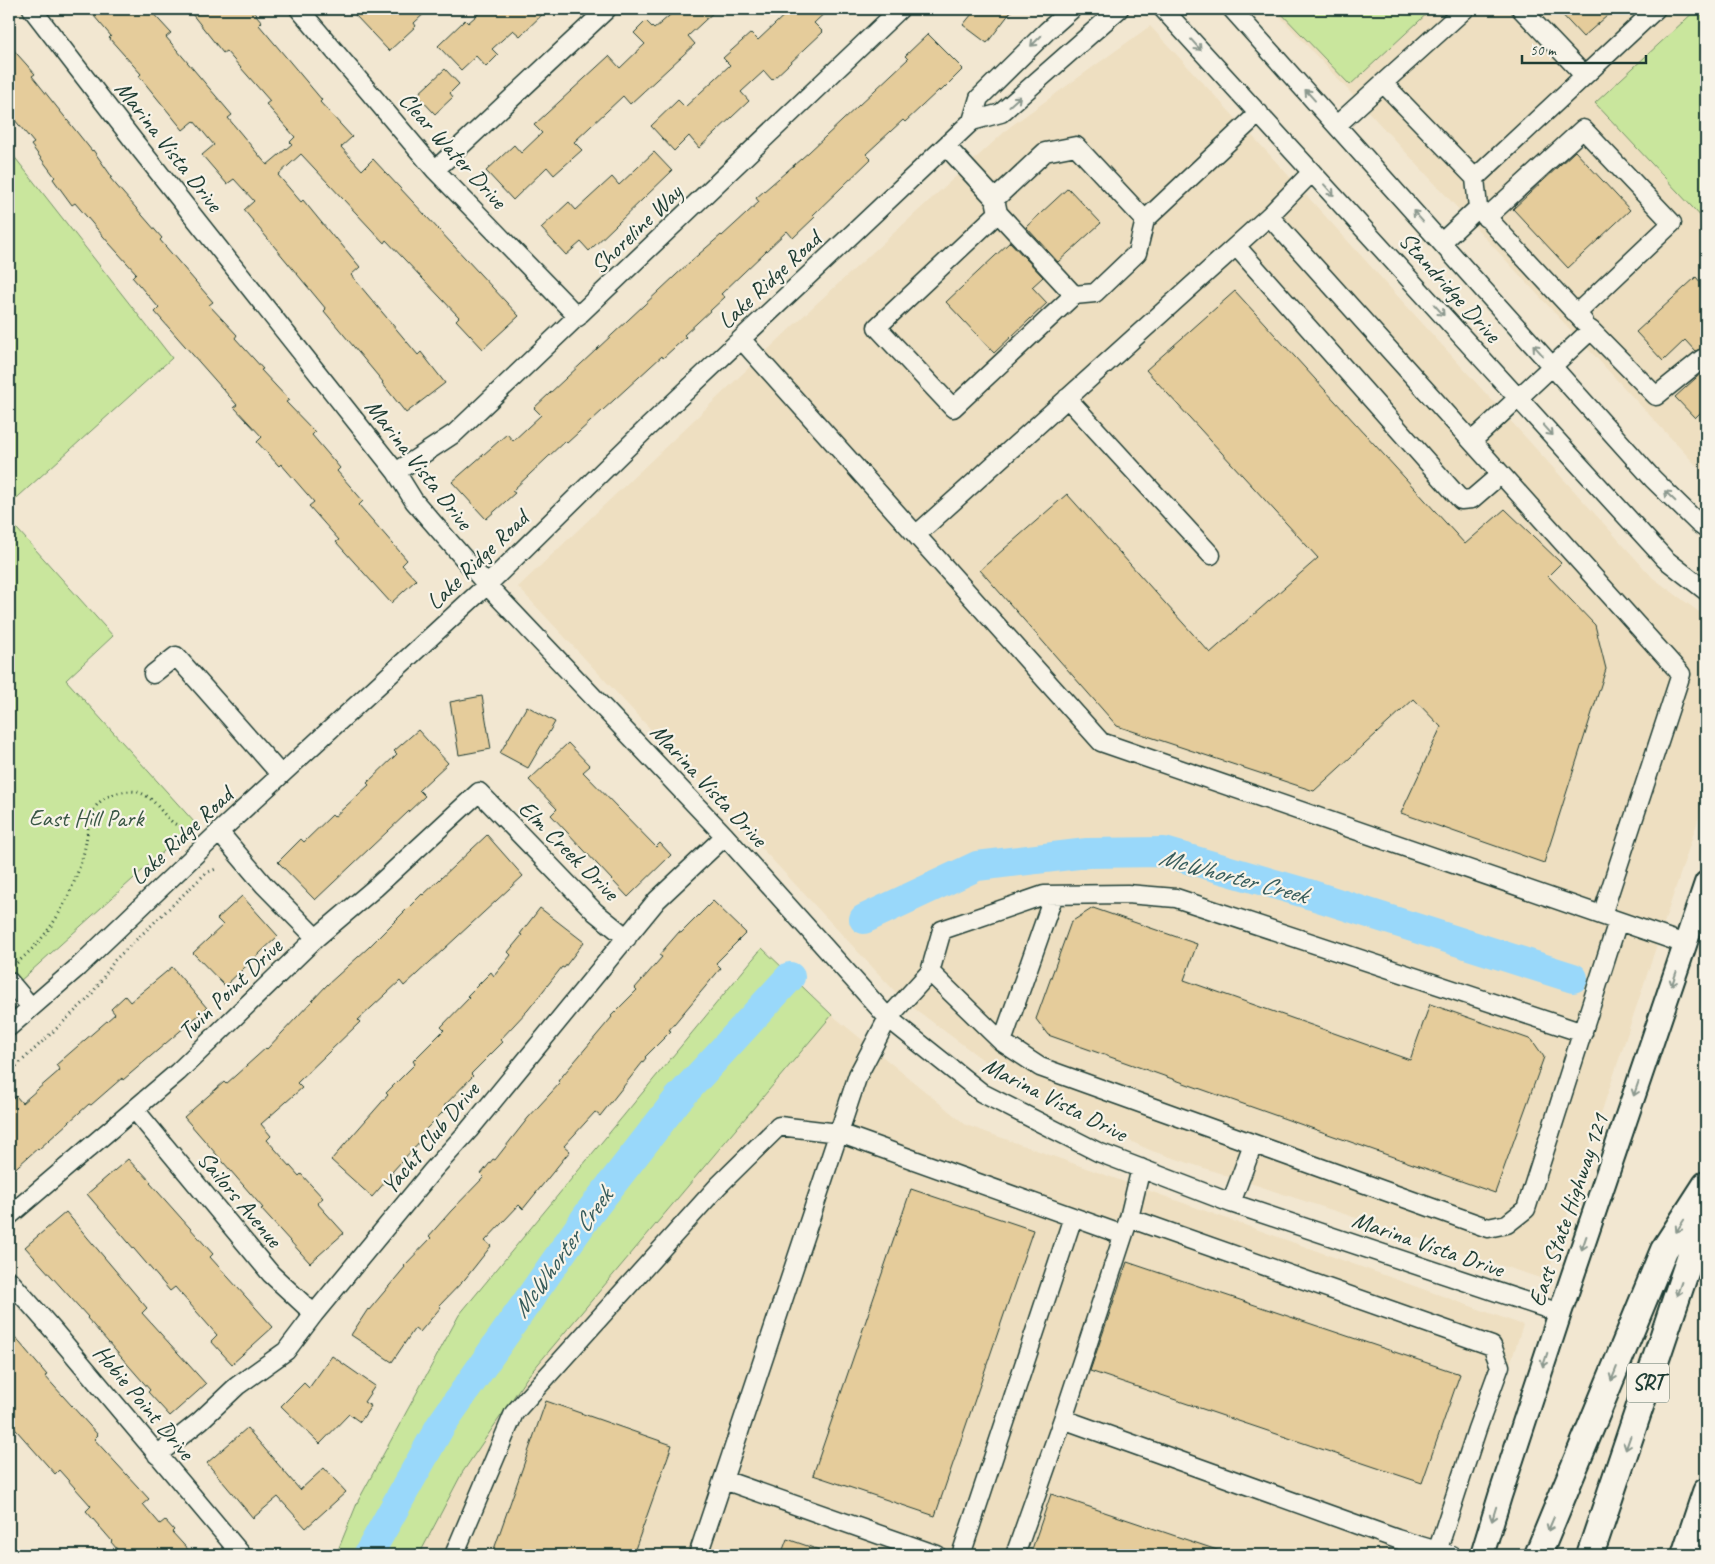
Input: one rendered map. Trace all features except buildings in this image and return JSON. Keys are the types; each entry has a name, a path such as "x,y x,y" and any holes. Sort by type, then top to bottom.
{"highway":[{"path":"1538,1555 1664,1250 1706,1185"},
{"name":"SRT","path":"1590,1555 1706,1210"},
{"path":"1685,1555 1706,1492"}],"main road":[{"name":"East State Highway 121","path":"1482,1555 1560,1313 1706,883"}],"street":[{"name":"Marina Vista Drive","path":"32,9 396,472 414,501 487,584 725,836 888,1018 982,1093 1098,1152 1231,1203 1560,1313"},
{"name":"Clear Water Drive","path":"300,9 435,170 578,317"},
{"path":"435,170 607,9"},
{"name":"Shoreline Way","path":"396,472 454,434 900,9"},
{"name":"Lake Ridge Road","path":"972,121 979,98 1072,9"},
{"name":"Lake Ridge Road","path":"9,1027 78,966 219,832 487,584 642,433 972,121 1001,113 1119,9"},
{"name":"Standridge Drive","path":"1163,9 1665,559 1706,590"},
{"name":"Standridge Drive","path":"1232,9 1653,479 1706,529"},
{"path":"1337,125 1465,9"},
{"path":"1521,9 1584,75"},
{"path":"1475,178 1656,9"},
{"path":"1383,83 1475,178 1482,213 1591,330 1656,396 1702,359"},
{"path":"1145,220 1076,146 1045,152 997,206 877,327 953,408 1074,295 1095,293 1137,253 1145,220 1259,113"},
{"path":"1442,242 1482,213 1583,129 1672,223 1576,314"},
{"path":"946,146 1074,295"},
{"path":"916,534 1269,216 1312,172"},
{"path":"1269,216 1681,674 1602,915"},
{"path":"1236,246 1461,500 1472,499 1501,474"},
{"path":"1472,441 1591,330"},
{"path":"741,340 1101,742 1686,944"},
{"path":"1067,398 1211,555"},
{"path":"153,674 176,656 281,775"},
{"name":"Elm Creek Drive","path":"479,792 595,912 627,938"},
{"name":"Twin Point Drive","path":"9,1216 178,1072 316,938 375,888 479,792"},
{"path":"219,832 264,885 316,938"},
{"name":"Yacht Club Drive","path":"157,1455 200,1421 237,1386 286,1351 314,1314 433,1170 469,1130 657,900 725,836"},
{"path":"698,1555 858,1075 888,1018 930,972 942,930 1044,895 1127,894 1176,898 1583,1033"},
{"path":"1002,1042 1054,895"},
{"path":"930,972 1002,1042 1040,1067 1488,1228 1507,1224 1526,1209 1618,921"},
{"path":"9,980 31,1007"},
{"name":"Sailors Avenue","path":"135,1110 271,1274 314,1314"},
{"path":"454,1555 514,1413 718,1186 779,1126 839,1133 1123,1235"},
{"path":"1231,1203 1253,1144"},
{"path":"1015,1555 1064,1419 1129,1218 1141,1168"},
{"path":"961,1555 1073,1217"},
{"path":"1064,1419 1442,1554 1477,1429 1500,1366 1492,1346 1129,1218"},
{"name":"Hobie Point Drive","path":"9,1280 242,1555"},
{"path":"724,1480 937,1555"}],"path":[{"path":"9,969 33,948 52,926 65,905 76,878 92,814 99,803 118,793 129,791 142,793 171,822 183,828"},
{"path":"9,1073 89,998 115,960 206,873 218,868"}],"shaded area":[{"path":"1273,9 1706,9 1706,476"},
{"path":"1150,26 1269,154 1653,578 1706,617 1706,796 1546,1280 1152,1151 1030,1095 903,1000 518,587 815,305 1011,126"},
{"path":"832,1015 966,1125 1523,1325 1447,1555 419,1555 462,1473 528,1376"}],"green space":[{"path":"1277,9 1432,9 1350,85"},
{"path":"1697,9 1706,9 1706,222 1595,103"},
{"path":"9,150 172,358 9,505"},
{"name":"East Hill Park","path":"9,520 113,636 66,680 195,823 9,991"},
{"path":"762,948 832,1015 528,1376 462,1473 419,1555 336,1555 358,1501 459,1315"}],"waterway":[{"name":"McWhorter Creek","path":"864,919 977,866 1087,853 1164,852 1312,895 1573,978"},
{"name":"McWhorter Creek","path":"368,1555 441,1425 590,1212 678,1099 790,977"}]}
